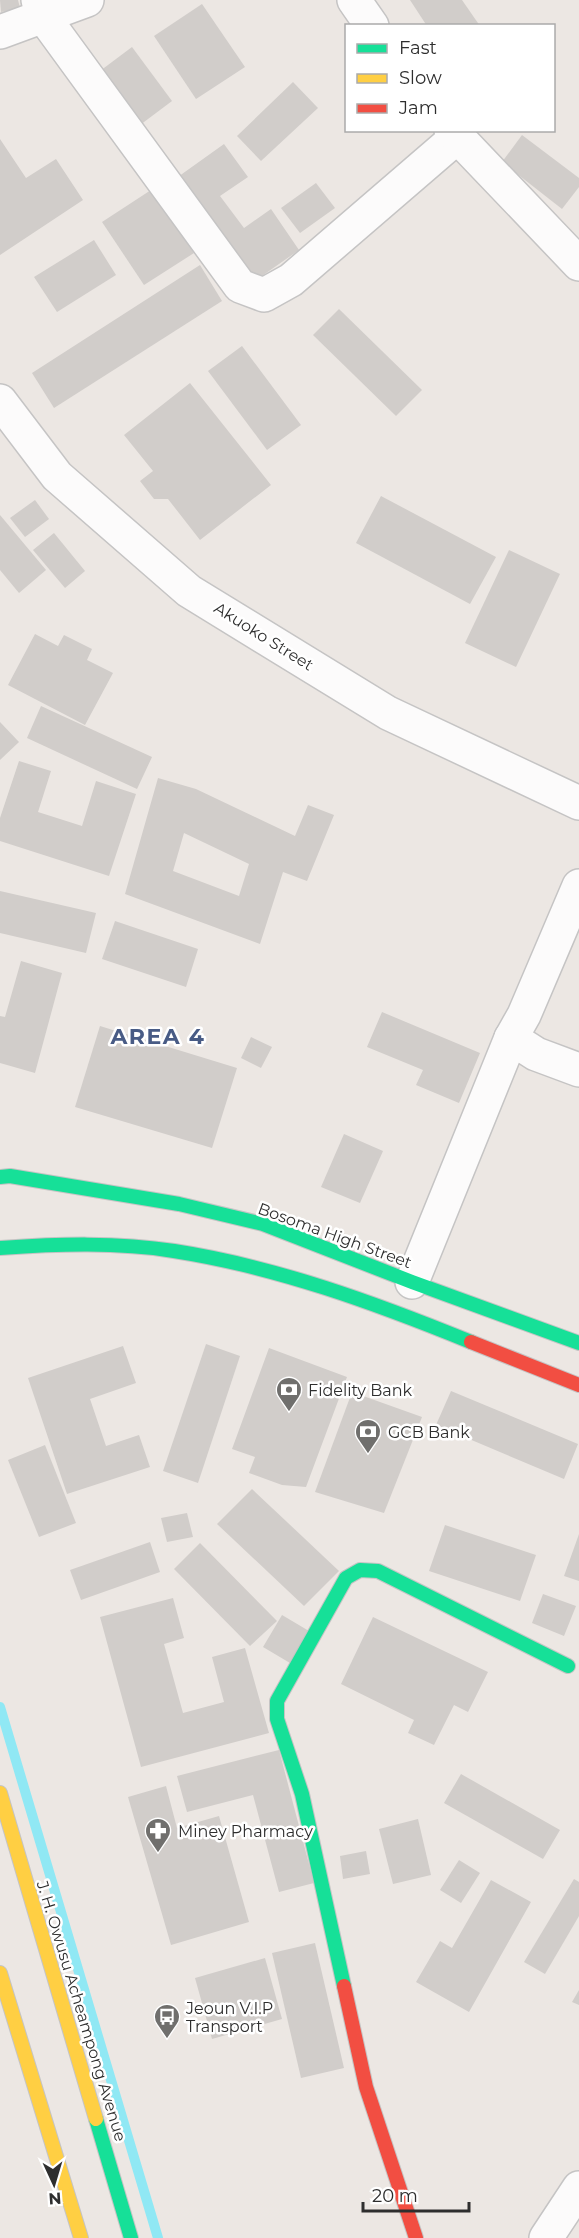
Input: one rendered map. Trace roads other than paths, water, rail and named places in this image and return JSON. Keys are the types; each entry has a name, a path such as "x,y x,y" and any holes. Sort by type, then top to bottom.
{"street":[{"path":"0,32 40,8 87,0"},
{"path":"354,0 371,24"},
{"path":"40,8 240,286 264,295 291,280 454,134 579,264"},
{"name":"Akuoko Street","path":"0,400 57,476 189,591 388,713 579,802"},
{"path":"412,1282 512,1038 524,1016 579,886"},
{"path":"512,1038 536,1054 579,1070"},
{"name":"Bosoma High Street","path":"3,1174 179,1204 263,1224 579,1343"},
{"path":"0,1248 103,1245 173,1251 284,1275 362,1300 579,1385"},
{"path":"416,2238 366,2088 302,1794 277,1719 277,1701 346,1578 360,1570 378,1571 568,1666"},
{"name":"J. H. Owusu Acheampong Avenue","path":"0,1793 131,2238"},
{"path":"0,1973 81,2238"},
{"path":"546,2238 579,2188"}],"waterway":[{"path":"0,1707 158,2238"}],"place":[{"name":"Fidelity Bank","path":"289,1413"},
{"name":"GCB Bank","path":"368,1455"},
{"name":"Miney Pharmacy","path":"158,1854"},
{"name":"Jeoun V.I.P Transport","path":"167,2040"}],"district":[{"name":"AREA 4","path":"158,1036"}]}
